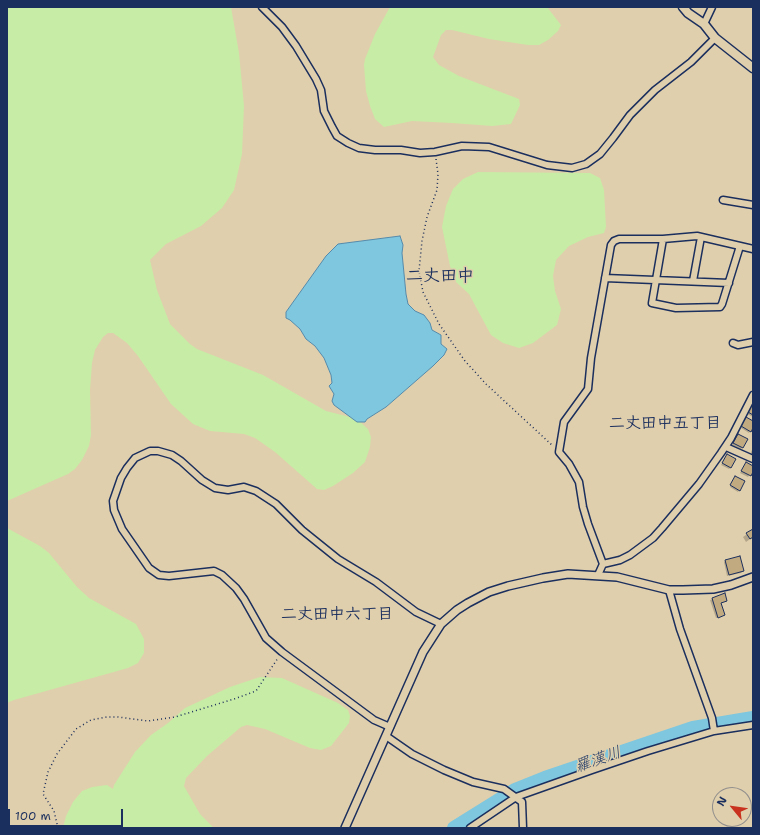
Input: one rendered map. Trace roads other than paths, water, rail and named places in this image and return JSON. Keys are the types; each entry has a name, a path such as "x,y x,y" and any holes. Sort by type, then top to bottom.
{"main road":[{"path":"683,7 704,24 715,38 753,68"}],"street":[{"path":"262,7 282,27 296,46 316,79 321,90 324,111 337,136 348,143 359,148 375,150 401,150 420,153 435,152 462,146 489,147 547,165 572,168 586,164 600,154 630,115 655,90 691,62 715,38"},
{"path":"704,24 712,7"},
{"path":"723,200 753,205"},
{"path":"693,281 701,237"},
{"path":"598,575 603,564 583,507 579,482 569,464 559,452 564,422 588,389 591,358 610,245 614,241 619,240 701,237 753,249"},
{"path":"662,239 652,303 676,308 720,307 740,246"},
{"path":"605,278 728,283"},
{"path":"733,343 738,345 753,342"},
{"path":"603,564 620,560 630,555 653,538 699,484 726,447 753,395"},
{"path":"726,447 753,459"},
{"path":"390,727 374,720 282,652 266,638 244,598 222,575 214,571 169,576 160,575 149,568 122,529 114,510 113,501 126,468 135,458 150,451 158,451 166,453 181,461 202,480 215,488 228,490 244,487 256,491 276,504 302,530 338,559 376,582 416,612 442,624"},
{"path":"346,828 423,652 442,624 457,610 490,592 543,578 568,574 617,577 669,590 713,589 731,585 753,577"},
{"path":"669,590 680,628 712,718 714,731"},
{"path":"470,828 516,797 592,770 714,731 753,725"},
{"path":"386,736 412,754 444,770 473,782 504,789 516,797 522,802 523,828"}],"water":[{"path":"400,236 403,245 402,253 408,304 415,311 424,315 430,323 432,330 441,335 441,344 447,349 444,355 433,366 386,407 367,419 365,422 357,422 334,405 332,401 334,394 329,386 332,383 331,375 324,358 315,346 306,339 300,329 286,318 286,312 326,256 338,244"}],"waterway":[{"name":"羅漢川","path":"454,828 515,790 545,778 693,728 753,718"}],"district":[{"name":"二丈田中","path":"440,277"},
{"name":"二丈田中五丁目","path":"665,424"},
{"name":"二丈田中六丁目","path":"337,615"}]}
